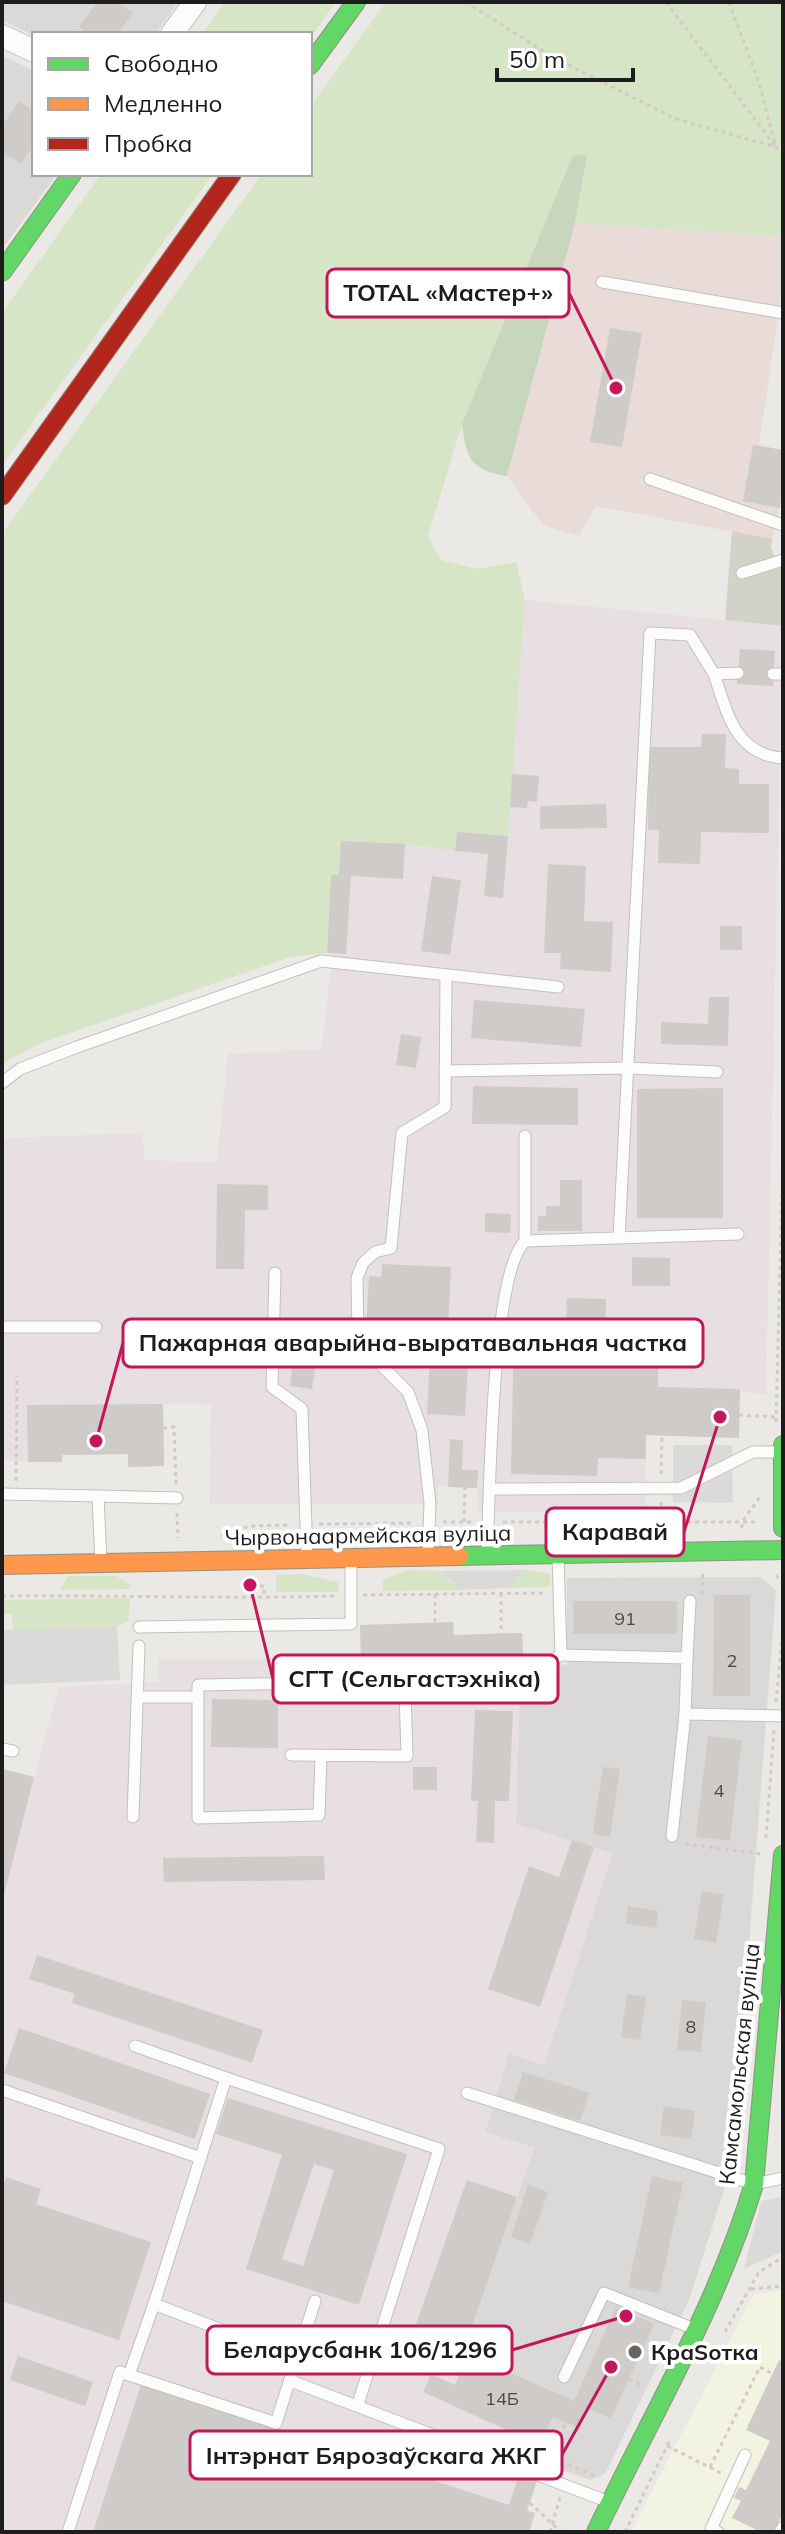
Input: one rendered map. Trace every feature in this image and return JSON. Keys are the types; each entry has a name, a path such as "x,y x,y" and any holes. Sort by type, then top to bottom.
{"main road":[{"path":"312,62 356,2"},
{"path":"2,272 71,176"},
{"path":"2,496 231,176"},
{"path":"783,1445 783,1528"},
{"name":"Чырвонаармейская вуліца","path":"2,1565 307,1562 783,1550"},
{"name":"Камсамольская вуліца","path":"596,2532 697,2330 743,2228 754,2184 774,1855"}],"street":[{"path":"173,32 195,2"},
{"path":"2,36 32,50"}],"lane":[{"path":"602,282 783,313"},
{"path":"650,479 783,525"},
{"path":"742,573 783,560"},
{"path":"619,1238 650,633 690,635 714,674 735,732 754,750 783,758"},
{"path":"714,674 738,673"},
{"path":"2,1083 20,1069 321,961 558,987"},
{"path":"428,1559 430,1504 422,1430 408,1392 368,1352 358,1336 357,1278 363,1263 375,1252 391,1248 402,1133 445,1107 446,975"},
{"path":"446,1071 628,1068 717,1072"},
{"path":"525,1136 525,1241"},
{"path":"487,1557 500,1320 515,1250 525,1241 738,1234"},
{"path":"275,1273 272,1387 302,1409 307,1562"},
{"path":"2,1327 96,1327"},
{"path":"491,1489 681,1488 753,1452 783,1452"},
{"path":"2,1494 16,1497 177,1498"},
{"path":"98,1496 101,1564"},
{"path":"558,1556 561,1655"},
{"path":"139,1627 351,1624 351,1561"},
{"path":"672,1836 685,1714 690,1601"},
{"path":"133,1817 139,1646"},
{"path":"321,1756 319,1815 198,1818 198,1685 318,1683 459,1696 519,1693 529,1690 543,1666 561,1655 687,1658"},
{"path":"291,1755 407,1756 405,1691"},
{"path":"137,1697 198,1697"},
{"path":"685,1714 779,1716"},
{"path":"135,2046 439,2149 358,2404"},
{"path":"129,2375 226,2078"},
{"path":"2,2090 201,2158"},
{"path":"467,2093 754,2184 783,2178"},
{"path":"564,2377 604,2293 697,2330"},
{"path":"68,2532 120,2372 276,2423 315,2301"},
{"path":"154,2304 297,2359"},
{"path":"291,2381 358,2404 609,2503"},
{"path":"718,2532 711,2529 745,2455"}],"path":[{"path":"466,2 551,56 676,119 776,147"},
{"path":"666,2 783,155"},
{"path":"729,2 759,83 776,147"},
{"path":"739,1415 776,1417 783,1151"},
{"path":"16,1497 17,1376"},
{"path":"464,1522 465,1487"},
{"path":"636,1521 763,1522"},
{"path":"774,1572 783,1584"},
{"path":"228,1585 228,1598"},
{"path":"250,1585 264,1586 264,1598"},
{"path":"2,1596 264,1598 559,1592"},
{"path":"501,1593 501,1634"},
{"path":"435,1594 435,1622"},
{"path":"766,1839 779,1716 783,1630"},
{"path":"672,1836 689,1845 774,1855"},
{"path":"722,2338 759,2272 783,2257"},
{"path":"750,2289 783,2286"},
{"path":"640,2355 665,2366"},
{"path":"710,2467 760,2367 773,2374"},
{"path":"629,2379 652,2391"},
{"path":"566,2422 552,2458 605,2480"},
{"path":"546,2432 560,2437"},
{"path":"625,2532 674,2432"},
{"path":"667,2446 733,2479"},
{"path":"550,2532 560,2500"},
{"path":"530,2503 561,2532"}],"shaded area":[{"path":"2,2 178,2 157,32 32,32 32,35 2,20"},
{"path":"2,55 32,70 32,176 56,176 2,249"},
{"path":"579,154 587,156 575,223 507,476 495,474 472,461 462,424 572,157"},
{"path":"575,223 783,237 783,284 759,445 783,450 783,492 772,539 596,506 579,536 543,525 507,476"},
{"path":"732,531 772,539 771,548 783,574 783,626 725,620"},
{"path":"525,600 783,626 766,1394 740,1392 739,1438 646,1435 646,1513 478,1512 477,1488 438,1486 438,1504 209,1504 211,1405 163,1404 164,1466 128,1467 128,1454 63,1455 62,1462 2,1460 2,1138 143,1133 144,1160 217,1162 228,1054 322,1049 332,954 327,953 331,875 339,875 405,844 455,851 457,832 508,836"},
{"path":"673,1445 732,1445 733,1503 673,1502"},
{"path":"526,1570 510,1588 455,1590 455,1584 440,1571"},
{"path":"761,1577 776,1591 732,2165 689,2300 605,2474 590,2480 530,2458 562,2396 507,2371 510,2364 467,2341 534,2148 485,2132 509,2053 544,2065 612,1853 516,1824 520,1677 524,1670 567,1664 567,1578"},
{"path":"453,1622 454,1635 522,1633 516,1824 613,1853 544,2065 509,2053 485,2132 534,2148 467,2341 510,2364 508,2371 562,2396 522,2476 527,2510 535,2513 529,2532 2,2532 2,1769 34,1777 59,1687 158,1682 159,1659 361,1659 360,1625"},
{"path":"117,1627 120,1680 2,1685 2,1630"},
{"path":"783,2197 783,2251 744,2269 761,2201"},
{"path":"783,2290 783,2532 631,2532 754,2294"}],"green space":[{"path":"225,2 336,2 312,35 312,32 203,32"},
{"path":"386,2 778,2 783,6 783,237 575,223 587,156 579,154 572,157 462,424 428,536 441,560 478,569 516,562 525,600 508,836 457,832 455,851 405,844 339,875 331,875 327,953 291,957 41,1043 2,1064 2,534 261,176 312,176 312,104"},
{"path":"100,176 212,176 2,465 2,313"},
{"path":"407,1570 440,1571 455,1585 455,1590 383,1591 383,1580"},
{"path":"526,1570 549,1573 551,1587 510,1588"},
{"path":"300,1574 338,1582 339,1592 276,1592 276,1575"},
{"path":"69,1576 117,1576 130,1585 129,1589 59,1590"},
{"path":"130,1598 128,1621 117,1627 13,1630 11,1614 2,1614 2,1600"}],"building":[{"path":"98,2 117,2 133,13 119,32 86,32 79,27"},
{"path":"19,101 32,110 32,147 21,164 2,152 2,126"},
{"path":"610,328 642,333 622,447 590,442"},
{"path":"753,445 783,450 780,508 743,501"},
{"path":"740,649 775,651 773,686 737,684"},
{"path":"702,734 726,734 725,768 739,769 739,784 769,784 769,833 701,832 700,864 658,863 659,830 648,830 649,747 701,747"},
{"path":"512,774 539,776 537,802 528,801 527,808 510,807"},
{"path":"606,804 607,828 540,829 540,806"},
{"path":"457,832 508,836 503,898 484,896 488,854 455,851"},
{"path":"341,841 405,844 403,879 351,876 346,954 327,953 331,875 339,875"},
{"path":"548,864 586,866 584,921 613,922 611,972 560,969 561,953 544,953"},
{"path":"432,876 461,880 450,955 421,951"},
{"path":"720,926 742,926 742,950 720,950"},
{"path":"709,997 729,997 728,1046 661,1044 661,1022 708,1024"},
{"path":"474,1000 585,1009 581,1047 471,1038"},
{"path":"401,1034 421,1037 416,1068 396,1065"},
{"path":"473,1086 578,1088 578,1125 472,1124"},
{"path":"723,1088 723,1218 637,1218 637,1089"},
{"path":"560,1180 582,1180 582,1231 538,1231 538,1216 546,1216 546,1206 560,1206"},
{"path":"217,1184 268,1185 268,1210 245,1210 244,1269 216,1269"},
{"path":"485,1213 511,1214 510,1233 485,1232"},
{"path":"632,1257 670,1258 670,1286 632,1286"},
{"path":"382,1264 451,1267 448,1329 470,1331 465,1416 427,1414 431,1333 366,1329 369,1276 381,1277"},
{"path":"567,1298 606,1299 605,1328 659,1329 658,1387 740,1389 739,1438 646,1435 646,1459 598,1458 597,1476 511,1474 514,1325 566,1327"},
{"path":"293,1359 316,1362 312,1389 290,1386"},
{"path":"163,1404 164,1466 128,1467 128,1454 62,1455 62,1462 28,1462 27,1405"},
{"path":"450,1439 463,1440 462,1470 478,1470 477,1488 448,1487"},
{"path":"714,1595 750,1595 750,1696 713,1696"},
{"path":"573,1601 677,1601 677,1634 573,1634"},
{"path":"453,1622 454,1635 522,1633 524,1670 447,1673 446,1655 361,1659 360,1625"},
{"path":"212,1699 278,1700 278,1748 211,1747"},
{"path":"475,1710 513,1711 509,1801 495,1801 494,1843 476,1842 478,1801 471,1801"},
{"path":"708,1736 742,1740 730,1841 696,1837"},
{"path":"413,1767 437,1767 437,1790 413,1790"},
{"path":"603,1767 620,1769 610,1837 593,1834"},
{"path":"2,1769 34,1777 3,1899 2,1899"},
{"path":"572,1840 594,1847 540,2007 488,1989 529,1866 559,1877"},
{"path":"324,1856 325,1880 164,1882 163,1858"},
{"path":"702,1891 724,1895 716,1943 694,1939"},
{"path":"628,1906 658,1911 656,1928 626,1924"},
{"path":"37,1955 263,2030 252,2063 72,2003 75,1994 29,1979"},
{"path":"627,1994 646,1997 640,2040 621,2037"},
{"path":"682,2000 706,2002 701,2052 677,2050"},
{"path":"19,2028 210,2094 195,2139 4,2073"},
{"path":"523,2072 589,2093 580,2121 514,2100"},
{"path":"228,2098 407,2154 359,2305 246,2269 282,2155 216,2134","holes":["314,2164 334,2170 303,2266 282,2259"]},
{"path":"664,2106 695,2111 691,2139 660,2135"},
{"path":"652,2176 683,2183 659,2293 628,2287"},
{"path":"6,2177 41,2189 36,2204 151,2242 119,2340 2,2301 2,2189"},
{"path":"467,2180 517,2197 467,2341 416,2324"},
{"path":"528,2185 548,2192 530,2244 511,2237"},
{"path":"616,2307 654,2324 611,2418 586,2407 577,2427 553,2417 540,2445 423,2392 431,2374 455,2385 461,2370 468,2374 479,2350 510,2364 507,2371 574,2401"},
{"path":"18,2356 93,2382 85,2406 10,2380"},
{"path":"779,2360 783,2362 783,2513 774,2532 761,2532 732,2518 741,2501 734,2498 739,2487 746,2490 770,2441 746,2430"},
{"path":"141,2385 509,2505 519,2475 537,2481 527,2511 535,2513 529,2532 93,2532"}],"traffic: fast":[{"path":"312,62 356,2"},
{"path":"2,272 71,176"},
{"path":"783,1445 783,1528"},
{"path":"459,1556 783,1550"},
{"path":"596,2532 702,2318 739,2230 754,2184 783,1855"}],"traffic: slow":[{"path":"2,1565 459,1556"}],"traffic: jam":[{"path":"2,496 231,176"}],"place":[{"name":"TOTAL «Мастер+»","path":"616,388"},
{"name":"Каравай","path":"720,1417"},
{"name":"Пажарная аварыйна-выратавальная частка","path":"96,1441"},
{"name":"СГТ (Сельгастэхніка)","path":"250,1585"},
{"name":"Беларусбанк 106/1296","path":"626,2316"},
{"name":"КраSотка","path":"635,2352"},
{"name":"Інтэрнат Бярозаўскага ЖКГ","path":"611,2367"}]}
